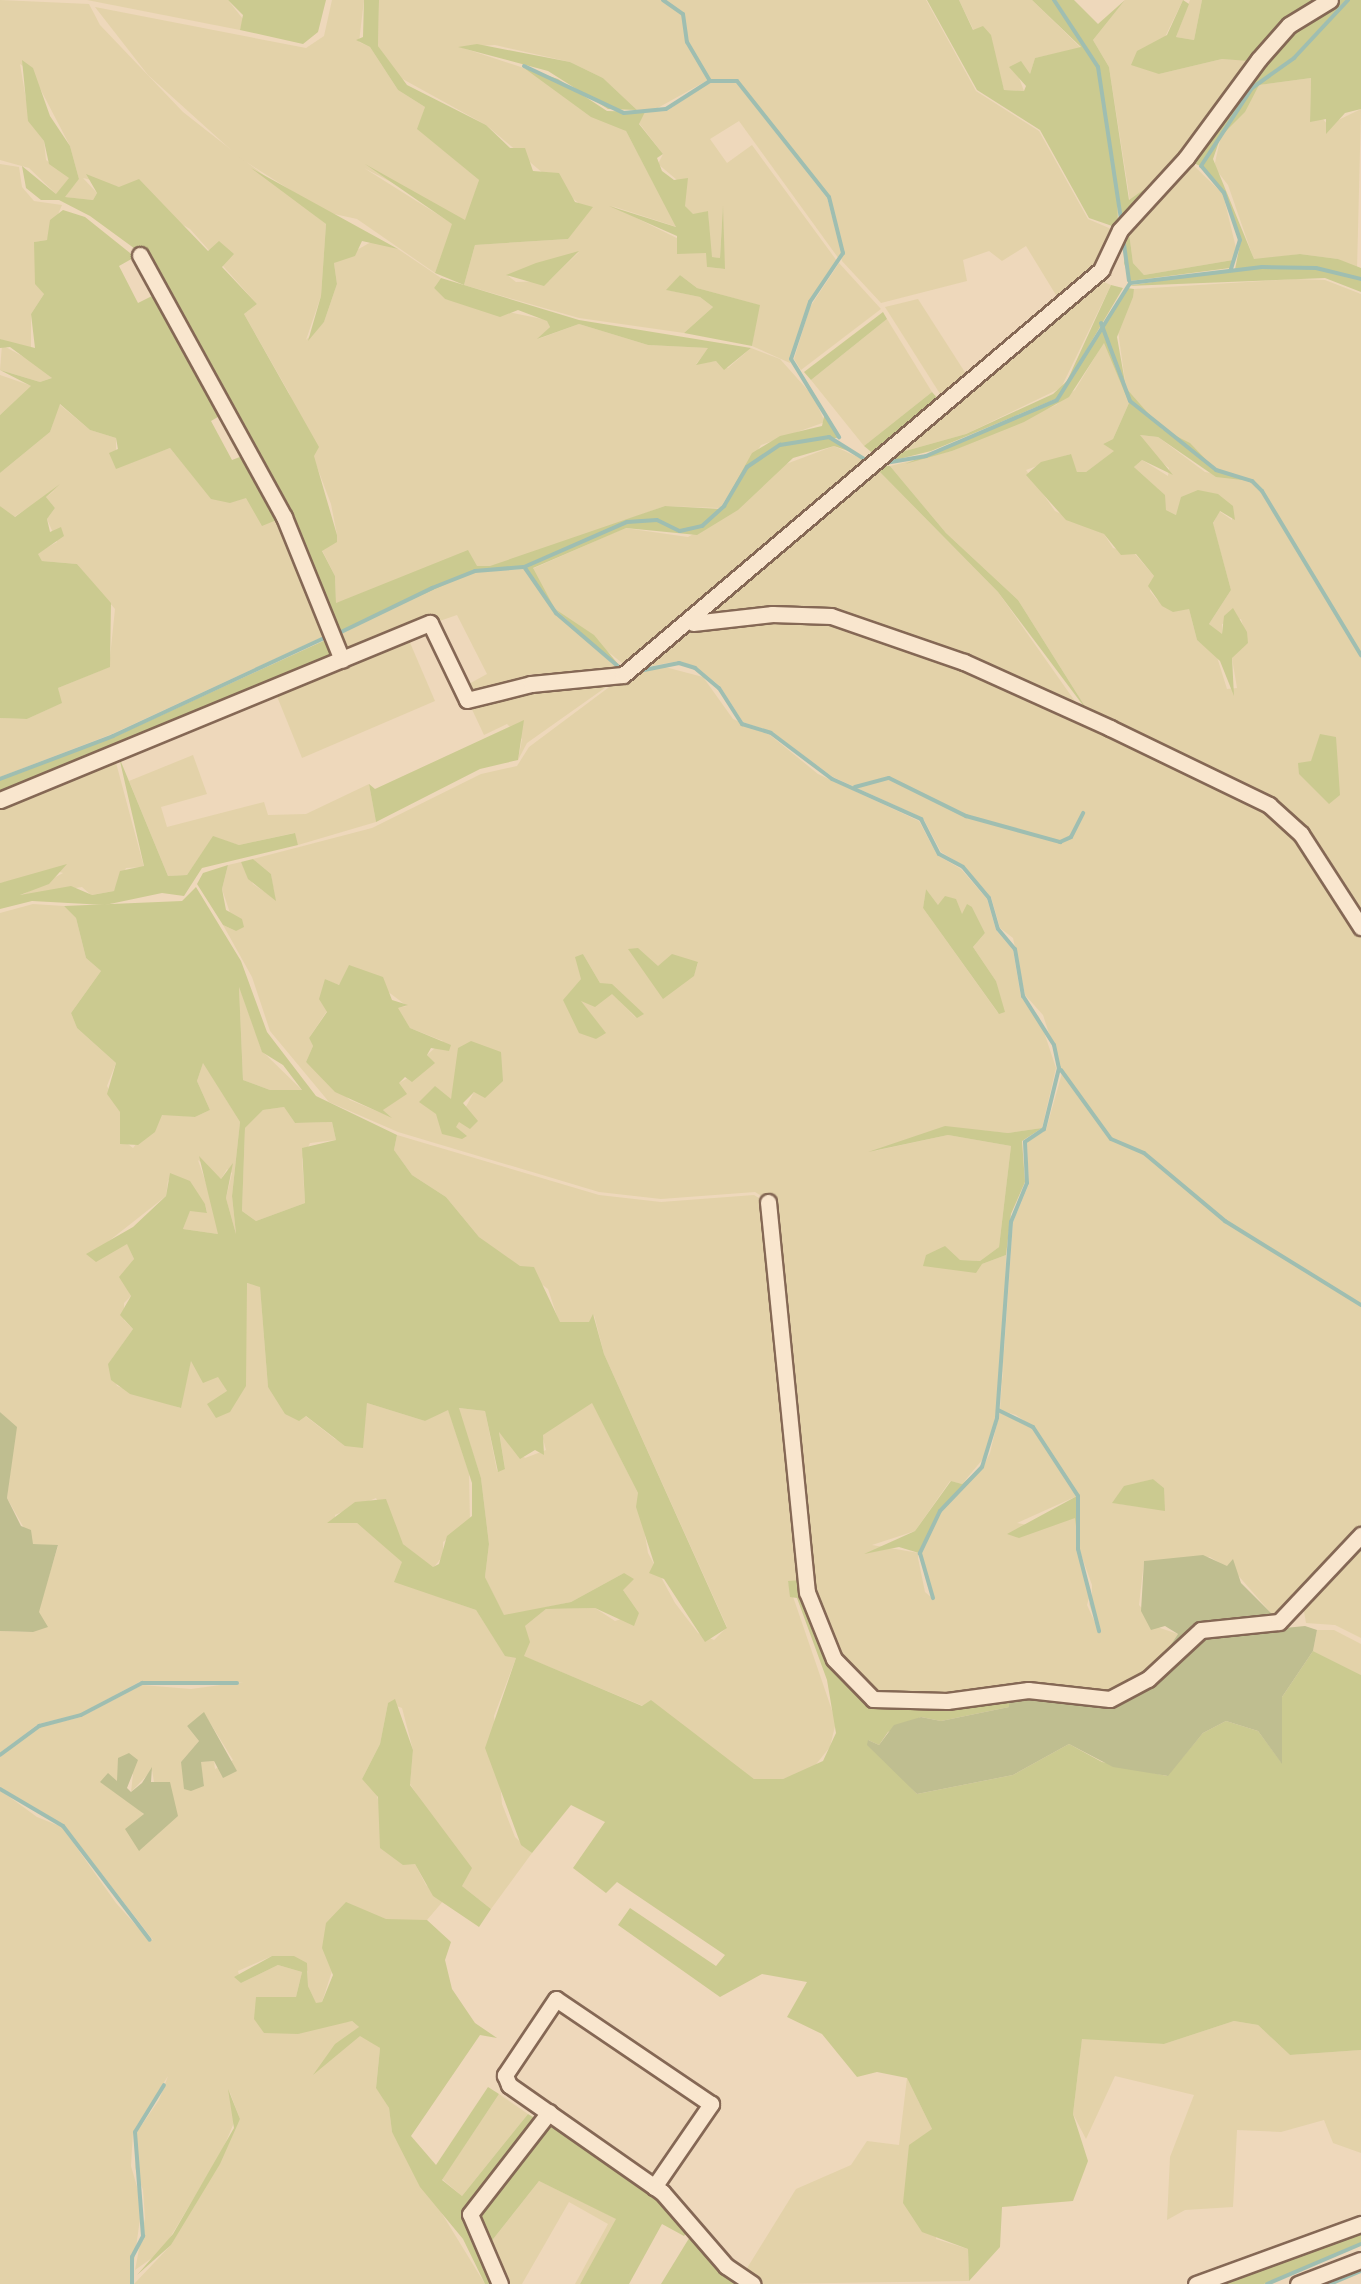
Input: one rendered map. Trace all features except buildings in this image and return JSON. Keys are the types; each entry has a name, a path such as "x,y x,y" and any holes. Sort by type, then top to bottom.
{"street":[{"path":"0,800 430,623 467,700 531,684 615,678 691,624 782,538 1101,270 1120,230 1186,158 1259,59 1290,26 1330,0"},
{"path":"140,255 284,517 342,660"},
{"path":"691,624 772,614 831,616 964,662 1110,728 1269,806 1301,834 1361,927"},
{"path":"768,1202 807,1592 834,1658 873,1700 947,1701 1028,1690 1110,1699 1148,1679 1202,1630 1279,1622 1361,1535"},
{"path":"654,2187 711,2104 562,2000 549,2004 506,2075 509,2085 654,2187 726,2266 753,2284"},
{"path":"500,2284 470,2214 548,2112"},
{"path":"1196,2284 1361,2224"},
{"path":"1298,2284 1361,2260"}],"shaded area":[{"path":"0,0 89,4 100,25 183,112 326,224 321,296 306,340 324,322 337,284 334,263 371,242 398,249 441,278 434,288 445,299 547,320 550,327 538,339 579,324 648,345 709,348 696,364 716,361 728,368 751,348 780,359 813,396 825,422 761,445 720,508 665,506 506,563 336,603 335,576 322,550 337,535 331,504 289,393 244,314 257,304 190,229 119,187 83,178 97,193 93,200 64,197 79,179 70,146 32,73 20,64 30,123 44,141 46,160 70,178 57,195 29,168 0,160"},
{"path":"87,0 228,0 243,19 240,30"},
{"path":"228,0 326,0 318,32 303,44 240,30 243,15"},
{"path":"332,0 364,0 359,42 370,47 398,90 425,107 418,129 479,180 466,221 364,168 453,224 435,273 357,219 325,212 240,158 148,75 95,7 306,48 324,36"},
{"path":"364,0 379,0 378,46 407,85 486,125 510,148 525,148 533,171 559,173 575,202 593,207 568,239 475,245 464,285 435,273 452,224 365,164 465,220 479,180 417,129 425,107 398,90 370,47 356,40 363,37"},
{"path":"379,0 662,0 682,14 687,42 708,80 654,110 637,110 603,78 570,62 495,45 460,47 524,68 626,131 677,227 612,206 707,253 707,267 724,269 723,205 720,258 711,257 708,211 693,215 686,209 677,180 658,164 663,154 639,123 645,112 667,111 710,82 736,82 827,198 842,252 839,259 739,121 710,139 727,163 752,145 837,261 809,301 790,363 752,346 759,305 697,288 680,275 667,290 700,297 713,307 684,333 579,318 464,285 475,245 568,239 583,207 486,125 399,77 378,46","holes":["579,252 549,281 516,282 507,275"]},
{"path":"665,0 926,0 976,91 1039,131 1088,219 1116,231 1097,271 1059,300 1026,246 1002,261 989,251 963,260 967,281 881,303 842,261 830,197 738,80 710,79 688,42 683,13"},
{"path":"927,0 959,0 973,30 983,26 991,35 1004,90 1024,91 1026,86 1009,67 1021,61 1030,74 1035,58 1081,47 1032,0 1053,0 1065,14 1097,68 1117,177 1118,228 1089,218 1040,130 977,90"},
{"path":"959,0 1032,0 1081,48 1035,58 1030,74 1018,75 1024,91 1004,90 988,35 974,31"},
{"path":"1056,0 1074,0 1098,24 1125,0 1093,40 1109,67 1129,200 1149,186 1152,191 1123,224 1099,67"},
{"path":"1125,0 1183,0 1163,41 1144,48 1159,74 1222,59 1250,60 1166,177 1130,201 1109,67 1093,40"},
{"path":"1183,0 1189,4 1176,37 1194,40 1202,0 1327,0 1305,14 1186,147 1249,61 1222,59 1159,74 1131,65 1137,51 1167,35"},
{"path":"1190,0 1202,0 1194,40 1176,37"},
{"path":"1335,0 1346,0 1293,57 1251,87 1200,166 1188,160 1292,28"},
{"path":"1349,0 1361,0 1361,109 1345,113 1326,134 1326,119 1310,122 1311,78 1259,85 1245,112 1221,136 1213,159 1254,259 1300,254 1338,259 1361,268 1361,292 1325,278 1127,286 1235,269 1241,240 1225,193 1202,165 1252,88 1294,59"},
{"path":"477,44 570,62 603,78 637,110 608,109 548,71 458,47"},
{"path":"22,60 33,68 50,116 70,146 79,179 65,197 93,200 97,193 86,174 119,187 139,179 208,251 219,241 234,254 222,267 257,304 244,314 319,447 314,456 337,535 337,542 322,551 335,576 336,603 468,550 477,566 490,566 665,506 721,509 752,453 780,436 822,426 825,412 838,438 832,438 857,454 834,446 793,458 738,510 697,535 626,528 533,568 555,609 594,635 623,670 549,604 526,568 543,557 524,567 475,571 337,633 286,514 142,254 90,216 59,200 41,200 26,188 22,166 56,194 69,178 49,164 44,141 28,121"},
{"path":"524,68 558,79 607,111 645,112 639,124 663,154 657,158 662,171 674,180 688,178 685,206 693,214 708,211 712,257 720,258 723,205 725,269 707,267 706,253 677,254 677,236 609,206 676,227 626,131 591,117"},
{"path":"1311,78 1310,121 1322,118 1328,125 1361,109 1357,270 1338,259 1300,254 1254,260 1228,185 1214,167 1221,136 1258,85"},
{"path":"1188,160 1223,194 1237,252 1233,260 1144,275 1133,263 1128,225"},
{"path":"0,164 19,167 22,187 34,201 62,205 47,240 34,242 44,294 31,314 31,350 0,339"},
{"path":"251,168 398,249 362,241 355,256 334,263 337,284 324,322 308,341 321,296 326,224"},
{"path":"63,210 85,217 135,257 119,266 138,303 154,295 223,414 211,421 232,460 245,455 279,519 262,526 246,498 230,503 211,499 170,448 116,469 109,453 118,449 116,438 90,430 60,404 50,432 0,473 0,415 31,386 0,370 40,382 52,378 10,347 0,348 0,339 35,348 31,314 44,294 35,284 34,242 47,240 50,220"},
{"path":"1128,225 1133,263 1144,275 1233,260 1230,268 1130,281 1124,263"},
{"path":"579,251 544,286 506,275 536,263"},
{"path":"839,263 881,309 801,370 794,359 810,307"},
{"path":"680,275 697,288 760,305 752,346 684,333 713,307 700,297 666,290"},
{"path":"441,278 579,320 751,348 724,370 716,361 696,365 708,348 648,345 579,324 537,339 550,327 547,321 518,310 500,317 445,299 434,288"},
{"path":"1096,279 1111,285 1061,388 966,434 880,458"},
{"path":"1325,280 1361,294 1361,921 1298,827 1091,716 1018,600 946,533 890,466 952,451 1056,405 1075,390 1104,342 1129,403 1113,439 1103,444 1115,451 1086,472 1077,472 1070,454 1026,470 1055,511 1104,534 1113,548 1135,554 1154,576 1150,591 1157,600 1189,609 1197,640 1217,657 1227,689 1237,688 1232,658 1235,647 1248,643 1241,619 1222,624 1222,635 1209,624 1231,590 1213,524 1219,511 1232,520 1233,507 1179,509 1176,515 1166,510 1158,489 1134,467 1142,460 1168,476 1169,468 1148,452 1140,435 1158,437 1205,472 1252,480 1216,469 1158,425 1126,388 1118,331 1134,289"},
{"path":"1111,285 1123,288 1058,398 931,451 883,463 880,458 966,434 1053,394 1067,381"},
{"path":"1127,288 1134,289 1133,297 1117,337 1126,388 1162,429 1190,443 1216,470 1251,481 1216,477 1158,437 1140,435 1173,475 1142,460 1134,467 1165,495 1166,510 1176,515 1181,497 1198,490 1218,494 1233,506 1235,520 1220,511 1213,523 1231,590 1209,624 1222,634 1224,616 1233,608 1247,632 1248,643 1232,658 1234,696 1220,661 1197,640 1189,609 1173,612 1162,606 1148,586 1154,576 1136,554 1121,555 1104,534 1066,520 1026,475 1041,462 1071,454 1077,472 1086,472 1114,451 1103,444 1113,439 1129,403 1104,343 1069,397 1024,422 952,451 905,464 1058,401"},
{"path":"918,299 968,377 942,397 885,307"},
{"path":"883,312 887,319 811,380 804,372"},
{"path":"887,319 932,392 864,446 811,380"},
{"path":"2,345 42,367 52,378 40,382 0,370"},
{"path":"0,375 32,386 0,415"},
{"path":"932,392 939,400 875,455 864,446"},
{"path":"59,404 90,430 116,438 116,468 170,448 211,498 246,497 279,519 331,633 112,734 0,777 0,718 27,719 61,703 58,688 109,667 115,609 77,564 42,561 37,553 57,542 47,519 55,508 46,497 57,489 14,517 0,506 0,473 50,432"},
{"path":"834,446 868,462 627,667 555,609 532,569 625,528 688,537 737,510 778,467"},
{"path":"873,465 998,592 1084,714 850,618 709,614"},
{"path":"873,465 890,466 946,533 1018,600 1091,716 998,592"},
{"path":"60,484 46,497 55,508 47,519 50,532 61,527 64,536 38,554 42,561 77,564 111,603 110,667 58,688 62,703 27,719 0,718 0,506 15,517"},
{"path":"525,569 556,614 618,669 605,677 532,674 469,691 467,685 487,674 457,615 343,654 337,634 433,588 476,572"},
{"path":"830,619 963,665 1248,795 1298,836 1361,933 1361,1532 1277,1620 1236,1573 1210,1557 1144,1561 1139,1605 1160,1628 1178,1634 1160,1661 1110,1697 993,1691 874,1697 848,1674 809,1591 770,1201 755,1192 661,1199 599,1192 398,1132 329,1102 270,1031 252,977 223,925 236,931 222,889 228,865 241,862 253,884 275,899 271,874 253,859 372,828 481,774 517,766 529,747 628,673 665,667 703,677 733,719 770,735 818,774 919,821 937,855 961,869 987,899 996,930 1013,950 1021,997 1039,1017 1056,1068 1042,1128 1008,1133 945,1127 874,1151 948,1135 1011,1146 999,1247 980,1261 924,1265 982,1264 1006,1255 1003,1361 1013,1222 1029,1184 1027,1142 1046,1130 1062,1073 1043,1015 1025,995 1013,938 1000,928 991,897 964,866 941,852 923,818 833,777 772,732 743,722 720,686 696,667 679,661 634,669 691,627","holes":["926,889 938,905 962,914 972,907 985,933 973,947 996,981 998,1013 923,908","583,954 600,983 618,990 636,1018 612,993 580,1001 605,1032 596,1039 564,1000 582,978","644,956 658,967 698,963 694,975 663,998","348,977 387,991 407,1006 397,1008 410,1028 443,1041 427,1055 434,1063 399,1083 383,1110 391,1117 350,1100 306,1062 313,1046 309,1038 327,1011 325,979 338,985","460,1070 474,1092 455,1127 467,1136 427,1107 451,1099","1002,1381 1000,1410 1016,1415 1033,1427 1078,1495 1079,1549 1092,1585 1089,1604 1099,1631 1087,1605 1091,1591 1077,1549 1076,1517 1044,1528 1017,1523 1077,1496 1032,1428 1009,1413 1000,1411 990,1453 983,1467 941,1511 921,1553 932,1598 925,1592 919,1553 872,1545 915,1531 950,1481 962,1484 988,1453","1153,1479 1164,1488 1164,1510 1113,1503 1124,1487"]},
{"path":"332,637 339,656 0,794 0,780 114,737"},
{"path":"408,638 435,701 302,758 276,694"},
{"path":"609,685 527,743 518,760 522,739 507,724 484,735 469,703 534,687"},
{"path":"524,720 518,760 480,769 376,822 369,784 375,789"},
{"path":"1320,734 1336,737 1340,795 1329,804 1299,774 1298,763 1311,761"},
{"path":"193,755 207,794 161,807 167,827 264,802 268,815 306,814 369,784 376,822 298,845 294,833 239,845 213,837 187,875 168,876 129,781"},
{"path":"119,757 168,876 187,875 213,836 239,845 295,833 298,845 202,868 184,896 162,893 105,905 32,901 0,909 0,883 67,864 49,884 20,895 71,886 92,895 114,891 120,871 144,866"},
{"path":"115,759 144,867 126,868 114,891 91,895 82,887 20,896 63,873 56,871 0,883 0,806"},
{"path":"253,859 271,874 276,901 248,879 241,862"},
{"path":"228,865 222,889 226,910 242,919 244,927 236,931 223,925 197,884 203,873"},
{"path":"196,887 241,961 267,1032 316,1096 397,1135 394,1150 412,1175 446,1197 479,1237 520,1266 534,1267 560,1322 589,1322 593,1314 604,1354 727,1628 705,1642 664,1579 649,1573 654,1563 636,1507 638,1493 592,1403 543,1435 544,1455 535,1450 520,1459 499,1432 505,1469 498,1472 485,1411 459,1408 481,1478 489,1544 485,1577 504,1615 571,1602 624,1573 634,1579 623,1590 639,1613 634,1626 595,1608 546,1609 525,1626 530,1642 524,1656 642,1706 651,1700 754,1779 783,1779 823,1761 836,1733 827,1680 797,1598 790,1597 788,1581 802,1580 861,1696 1009,1693 1009,1707 941,1721 921,1717 888,1732 879,1745 868,1740 917,1794 1013,1775 1069,1744 1102,1762 1167,1776 1203,1733 1226,1721 1258,1731 1281,1762 1282,1697 1313,1651 1361,1675 1361,2050 1290,2055 1258,2025 1234,2021 1164,2044 1082,2039 1073,2114 1088,2161 1073,2201 1002,2207 1000,2247 969,2281 968,2249 922,2232 903,2203 909,2145 932,2129 907,2078 877,2072 857,2077 822,2034 787,2017 807,1982 762,1974 720,1997 618,1925 630,1908 716,1966 725,1955 617,1882 606,1893 573,1868 605,1822 571,1805 532,1853 521,1845 485,1748 516,1658 505,1656 476,1610 394,1582 402,1562 357,1523 327,1523 355,1502 386,1499 403,1544 433,1567 439,1564 447,1536 472,1516 472,1483 448,1410 425,1421 367,1403 363,1448 345,1446 306,1416 299,1421 285,1414 268,1387 260,1287 247,1283 246,1386 230,1412 216,1418 207,1404 227,1391 218,1377 203,1383 191,1361 181,1408 130,1394 111,1380 108,1364 133,1329 120,1315 131,1296 119,1277 134,1259 127,1244 96,1262 86,1254 133,1227 166,1196 170,1173 190,1181 205,1204 207,1213 190,1211 183,1229 218,1234 199,1156 221,1179 233,1163 226,1198 236,1234 232,1196 240,1122 203,1063 197,1081 210,1110 195,1117 162,1115 155,1132 138,1145 120,1144 120,1112 107,1094 116,1063 77,1028 71,1013 101,971 86,958 76,918 64,906 182,901","holes":["239,987 262,1052 283,1065 302,1090 270,1090 243,1080","284,1107 295,1123 332,1122 336,1140 302,1148 305,1203 256,1221 242,1211 245,1128 263,1110"]},
{"path":"926,889 938,905 945,896 956,899 962,914 967,904 972,907 985,933 973,947 996,981 1005,1012 999,1014 923,908"},
{"path":"33,904 64,906 76,918 86,958 101,971 71,1013 77,1028 116,1063 107,1086 120,1112 120,1138 133,1148 161,1114 195,1117 210,1110 197,1081 203,1062 240,1122 232,1196 236,1234 226,1198 232,1173 227,1169 221,1179 198,1160 222,1230 218,1234 183,1229 190,1210 207,1212 205,1204 168,1180 166,1196 100,1248 127,1243 134,1259 125,1285 131,1296 124,1303 124,1320 133,1329 109,1363 117,1386 180,1408 191,1360 219,1377 227,1391 246,1386 246,1283 260,1286 268,1387 335,1439 362,1447 367,1403 425,1421 448,1409 469,1473 470,1523 443,1542 443,1556 433,1568 403,1544 376,1498 335,1515 335,1523 357,1523 453,1602 476,1610 505,1655 516,1658 494,1716 502,1804 515,1837 532,1853 491,1909 462,1886 460,1860 410,1784 413,1750 402,1708 388,1703 380,1744 362,1779 375,1789 395,1858 415,1864 426,1885 444,1900 427,1920 386,1920 333,1968 322,2002 316,2004 308,1986 308,1971 272,1956 238,1971 241,1983 278,1965 302,1972 296,1997 286,1998 280,2030 352,2021 360,2028 330,2054 360,2035 380,2048 376,2087 389,2108 392,2132 485,2284 134,2284 171,2245 240,2119 229,2090 236,2118 222,2151 162,2251 135,2270 145,2218 143,2190 135,2168 137,2132 159,2100 168,2076 133,2132 131,2166 142,2204 131,2284 0,2284 0,1790 37,1817 62,1827 116,1903 153,1940 64,1825 0,1787 0,1757 40,1727 81,1717 142,1685 191,1689 243,1682 141,1681 80,1714 38,1724 0,1753 0,1631 32,1632 58,1546 33,1544 7,1498 16,1427 0,1412 0,913","holes":["204,1713 233,1760 215,1769 214,1761 200,1762 204,1785 181,1762 199,1741 187,1726","152,1770 162,1830 140,1850 126,1829 144,1815 108,1774 117,1781 133,1774 131,1792"]},
{"path":"638,948 658,966 672,954 698,962 694,976 663,999 628,949"},
{"path":"583,954 600,983 612,984 644,1014 637,1018 612,994 595,1007 581,1001 606,1033 596,1039 579,1033 563,1000 581,979 575,957"},
{"path":"349,965 383,977 392,1000 408,1005 398,1008 410,1028 451,1045 449,1051 431,1048 427,1055 435,1063 412,1082 405,1077 399,1083 407,1094 383,1110 392,1118 335,1092 306,1062 313,1046 309,1038 327,1012 319,999 325,979 339,985"},
{"path":"239,986 262,1051 302,1090 270,1090 243,1080"},
{"path":"471,1041 501,1052 503,1081 485,1098 474,1092 463,1103 478,1121 470,1129 459,1122 456,1127 467,1136 462,1139 442,1134 436,1114 419,1102 435,1086 451,1099 458,1048"},
{"path":"284,1107 295,1123 332,1122 336,1140 310,1143 302,1159 305,1203 256,1221 242,1211 245,1128 263,1110"},
{"path":"945,1126 1008,1133 1042,1128 1022,1141 1025,1182 1011,1214 1006,1255 982,1264 976,1273 923,1266 926,1255 945,1246 960,1260 980,1261 999,1247 1011,1146 948,1135 868,1152"},
{"path":"397,1135 599,1195 661,1202 754,1195 764,1201 802,1580 788,1582 836,1722 830,1747 813,1768 783,1779 754,1779 643,1706 523,1656 525,1626 546,1609 595,1608 615,1621 639,1613 623,1590 624,1573 571,1602 504,1616 485,1577 489,1544 481,1478 458,1408 485,1411 497,1471 505,1468 499,1432 525,1458 546,1450 542,1435 592,1402 638,1493 648,1553 675,1603 698,1633 714,1640 727,1627 604,1354 594,1315 590,1322 559,1322 548,1289 479,1237 446,1197 412,1175 394,1150"},
{"path":"0,1412 17,1427 7,1498 21,1526 31,1530 33,1544 58,1545 39,1612 48,1627 33,1632 0,1631"},
{"path":"981,1467 939,1510 919,1553 899,1547 864,1554 915,1531 951,1481 962,1484"},
{"path":"1153,1479 1164,1488 1165,1511 1112,1503 1124,1486"},
{"path":"1077,1496 1077,1534 1075,1518 1019,1538 1007,1534"},
{"path":"1361,1542 1361,1638 1335,1625 1306,1623 1303,1606"},
{"path":"1203,1555 1227,1566 1233,1559 1241,1583 1273,1615 1213,1626 1160,1661 1178,1634 1165,1626 1151,1630 1141,1611 1144,1561"},
{"path":"1305,1626 1317,1630 1313,1651 1282,1697 1282,1764 1258,1731 1226,1721 1203,1733 1168,1776 1113,1767 1069,1744 1013,1775 917,1794 867,1745 868,1740 879,1745 894,1725 921,1717 941,1721 1009,1707 1009,1693 1108,1701 1197,1637"},
{"path":"1317,1630 1334,1630 1361,1644 1361,1675 1313,1651"},
{"path":"395,1699 413,1750 410,1785 472,1868 462,1886 491,1909 479,1927 433,1896 415,1864 403,1865 380,1848 378,1797 362,1779 380,1744 388,1703"},
{"path":"204,1712 237,1771 223,1778 214,1761 201,1762 204,1786 191,1791 184,1789 181,1762 199,1741 187,1726"},
{"path":"129,1753 138,1760 127,1788 131,1792 142,1783 152,1767 151,1782 170,1782 178,1816 139,1851 125,1829 144,1814 100,1782 108,1773 117,1781 118,1758"},
{"path":"346,1902 386,1919 427,1920 451,1942 445,1960 452,1989 475,2023 497,2038 480,2035 411,2136 436,2165 488,2087 499,2094 442,2180 462,2196 528,2114 536,2119 466,2210 496,2284 485,2284 463,2239 420,2187 392,2132 389,2108 376,2088 380,2048 360,2036 313,2075 335,2044 359,2027 352,2021 298,2034 264,2033 254,2019 256,1997 296,1997 302,1972 278,1965 241,1983 234,1977 272,1956 294,1956 307,1963 308,1986 316,2003 322,2002 333,1975 322,1948 326,1923"},
{"path":"1234,2021 1258,2025 1290,2055 1361,2050 1361,2153 1333,2143 1324,2120 1281,2132 1237,2130 1233,2207 1185,2210 1167,2220 1170,2157 1194,2095 1115,2076 1086,2139 1073,2114 1082,2038 1164,2044"},
{"path":"907,2078 932,2129 936,2239 968,2249 969,2281 764,2284 744,2273 796,2189 851,2165 867,2141 899,2145"},
{"path":"228,2089 240,2119 220,2164 171,2245 137,2275 173,2234 234,2128"},
{"path":"499,2094 528,2114 462,2196 442,2179"},
{"path":"549,2124 651,2192 688,2231 684,2236 662,2224 629,2284 580,2284 616,2219 539,2181 490,2243 478,2214"},
{"path":"539,2181 617,2219 580,2284 575,2284 608,2224 569,2202 522,2284 504,2284 490,2243"},
{"path":"1361,2229 1361,2243 1264,2284 1214,2284"},
{"path":"691,2235 724,2274 738,2284 661,2284"}],"waterway":[{"path":"663,0 683,14 687,42 710,81"},
{"path":"1054,0 1098,67 1121,219"},
{"path":"1231,269 1240,240 1224,193 1201,166 1252,88 1294,58 1348,0"},
{"path":"524,66 624,113 666,109 710,81 737,81 829,197 843,253 810,302 791,359 839,437"},
{"path":"1123,237 1129,281"},
{"path":"879,464 926,456 1057,400 1130,283 1262,267 1316,268 1361,279"},
{"path":"1101,323 1130,401 1216,470 1252,481 1262,491 1361,655"},
{"path":"337,634 475,571 524,567 627,522 657,520 680,531 702,526 724,506 747,467 780,445 829,437 869,462"},
{"path":"525,568 556,613 620,668"},
{"path":"0,779 113,736 328,636"},
{"path":"639,671 679,663 695,668 719,688 742,724 771,733 832,779 921,819 939,854 963,867 989,898 998,929 1015,949 1023,996 1054,1045 1059,1068 1044,1129 1025,1142 1027,1183 1011,1222 997,1418 982,1467 940,1511 920,1553 933,1598"},
{"path":"855,787 889,778 966,816 1060,842 1071,837 1083,813"},
{"path":"1061,1070 1111,1139 1144,1153 1225,1221 1361,1305"},
{"path":"998,1410 1033,1427 1078,1496 1078,1549 1099,1631"},
{"path":"0,1755 39,1726 81,1715 142,1683 237,1683"},
{"path":"0,1789 63,1826 150,1940"},
{"path":"132,2284 132,2257 143,2236 135,2132 164,2085"},
{"path":"1267,2284 1361,2244"},
{"path":"1330,2284 1361,2271"}]}
